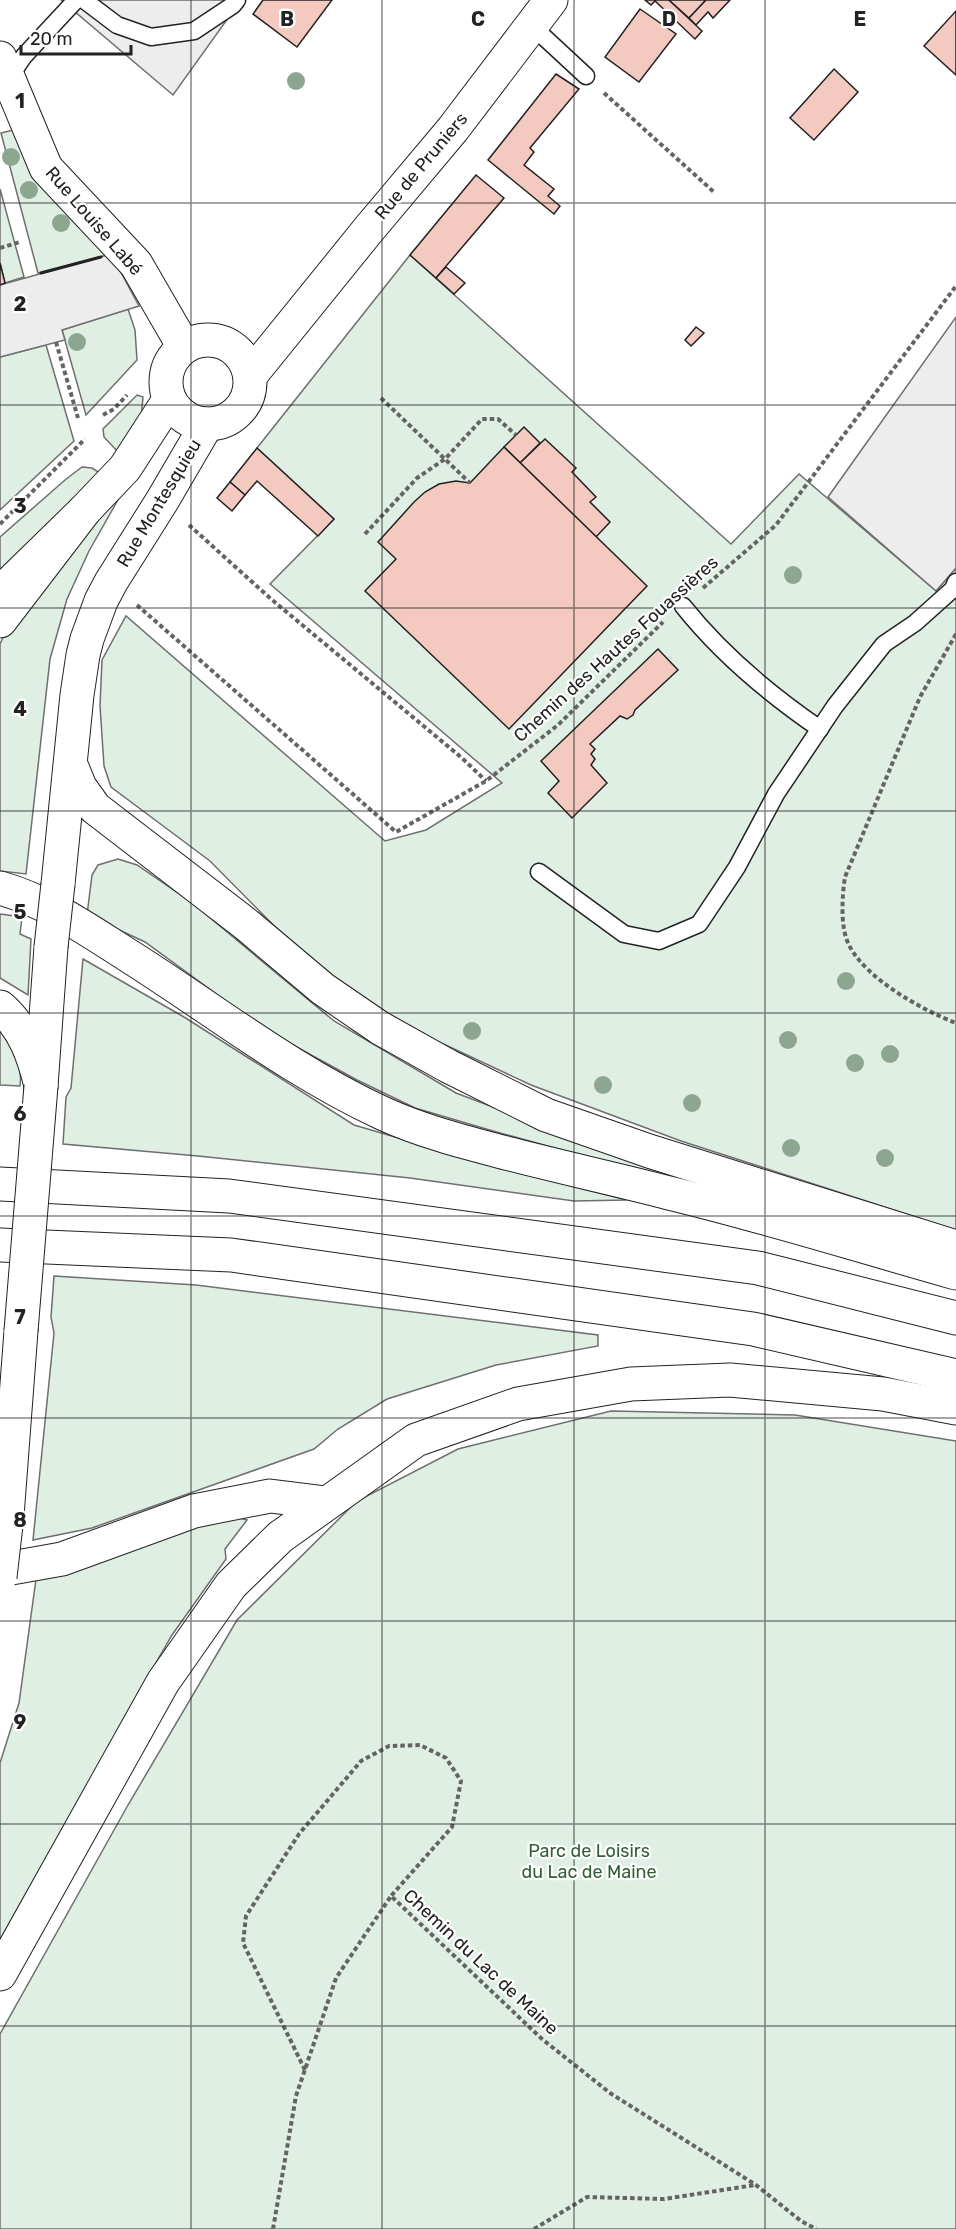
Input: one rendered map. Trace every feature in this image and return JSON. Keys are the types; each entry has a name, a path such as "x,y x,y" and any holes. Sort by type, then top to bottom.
{"main road":[{"name":"Rue de Pruniers","path":"242,363 288,330 453,129 550,0"},
{"name":"Rue Louise Labé","path":"3,73 46,168 136,264 184,346"},
{"path":"209,339 223,342 242,363 250,387 243,406 227,420 217,424 195,423 184,418 169,400 165,389 168,366 174,355 184,346 209,339"},
{"path":"0,593 125,468 169,400"},
{"name":"Rue Montesquieu","path":"0,1577 7,1516 51,947 83,655 95,618 111,582 207,424"},
{"path":"0,621 85,510"},
{"path":"71,765 80,787 95,808 247,925 323,990 380,1028 448,1066 546,1115 649,1151 956,1247"},
{"path":"0,888 34,900 87,928 304,1072 347,1097 391,1118 476,1145 673,1194 956,1273"},
{"path":"0,1007 20,1030 30,1048 41,1086"},
{"path":"0,1184 229,1196 758,1268 956,1318"},
{"path":"0,1245 231,1255 753,1329 956,1376"},
{"path":"0,1974 170,1672 231,1585 280,1537 416,1440 518,1404 631,1384 730,1380 883,1394 956,1408"},
{"path":"0,1570 62,1559 194,1511 270,1496 326,1503"}],"lane":[{"path":"3,73 24,56 76,0"},
{"path":"84,0 117,25 151,37 194,31 237,0"},
{"path":"531,25 586,76"},
{"path":"539,872 624,934 659,941 699,924 737,867 776,794 820,729 884,644 915,623 953,589 956,582"},
{"path":"683,606 717,644 776,699 820,729"}],"path":[{"path":"586,76 715,193"},
{"path":"0,248 20,242"},
{"name":"Chemin des Hautes Fouassières","path":"135,604 396,831 486,781 558,725 666,620 776,525 956,286"},
{"path":"56,342 78,418"},
{"path":"381,398 470,483"},
{"path":"365,534 417,478 445,459 482,419 498,419 516,435"},
{"path":"0,524 85,439"},
{"path":"189,525 486,781"},
{"path":"956,634 920,697 845,877 841,906 848,945 862,962 891,990 934,1015 956,1023"},
{"path":"305,2070 243,1943 246,1916 300,1834 361,1761 389,1746 420,1745 446,1758 461,1781 457,1804 452,1827 391,1896"},
{"name":"Chemin du Lac de Maine","path":"273,2229 296,2096 336,1978 391,1896 543,2039 610,2092 756,2185 801,2221 816,2229"},
{"path":"534,2229 586,2197 664,2199 756,2185"}],"green space":[{"path":"13,130 111,254 38,273 1,133"},
{"path":"0,189 24,277 5,283 0,263"},
{"path":"410,255 731,544 799,474 936,591 956,568 956,1230 681,1141 531,1085 437,1041 377,1007 305,957 210,861 111,787 104,766 100,706 102,660 126,616 385,841 426,830 502,783 270,584 334,519 257,448"},
{"path":"128,309 135,330 137,360 86,415 62,330"},
{"path":"46,345 74,441 0,510 0,357"},
{"path":"137,395 143,397 141,419 120,454 104,437 103,429"},
{"path":"82,467 92,468 100,473 0,577 0,537"},
{"path":"119,498 89,551 67,599 50,659 26,874 0,871 0,644 13,616 44,571"},
{"path":"118,859 137,865 191,902 334,1021 456,1093 666,1173 656,1176 415,1108 357,1080 267,1031 145,942 87,915 92,875 98,865"},
{"path":"0,914 22,917 20,934 31,939 28,995 0,978"},
{"path":"83,959 184,1017 354,1125 512,1171 627,1200 574,1201 410,1178 63,1144 66,1097 71,1088"},
{"path":"0,1027 18,1062 20,1086 0,1085"},
{"path":"54,1276 196,1285 598,1335 598,1346 496,1365 387,1399 338,1429 314,1449 92,1528 33,1540 54,1333 51,1317"},
{"name":"Parc de Loisirs du Lac de Maine","path":"611,1411 795,1415 956,1441 956,2229 0,2229 0,2034 128,1805 237,1620 357,1501 458,1449"},
{"path":"228,1515 247,1520 225,1549 226,1559 172,1635 122,1722 0,1958 0,1763 19,1703 37,1572"}],"shaded area":[{"path":"61,0 241,0 173,95"},
{"path":"111,254 139,306 62,330 65,340 0,357 0,285"},
{"path":"956,317 956,568 936,591 828,497"}],"building":[{"path":"263,0 332,0 297,47 253,14"},
{"path":"645,0 669,0 702,31 695,39 655,1 651,5"},
{"path":"669,0 706,0 689,18"},
{"path":"706,0 730,0 713,18 708,12 696,25 689,18"},
{"path":"640,9 676,34 639,82 605,57"},
{"path":"956,11 956,75 924,46"},
{"path":"834,69 858,92 814,140 790,118"},
{"path":"556,74 579,89 530,148 534,152 524,165 554,189 548,196 560,206 554,214 488,160"},
{"path":"476,175 504,198 436,278 410,255"},
{"path":"0,263 5,283 0,285"},
{"path":"446,267 465,283 454,294 436,278"},
{"path":"696,327 704,333 691,346 685,340"},
{"path":"524,427 540,443 520,463 504,447"},
{"path":"545,439 576,468 572,472 596,497 590,502 610,522 596,537 520,463"},
{"path":"504,447 647,586 509,729 365,591 396,559 378,542 414,502 439,484 456,481 470,483"},
{"path":"257,448 334,519 318,536 257,481 245,495 230,482"},
{"path":"230,482 245,495 232,511 217,498"},
{"path":"658,649 678,670 635,710 633,715 627,719 620,716 590,744 595,749 591,754 595,759 591,765 607,783 572,818 548,793 559,781 541,761"}],"wall":[{"path":"41,273 101,257"}]}
